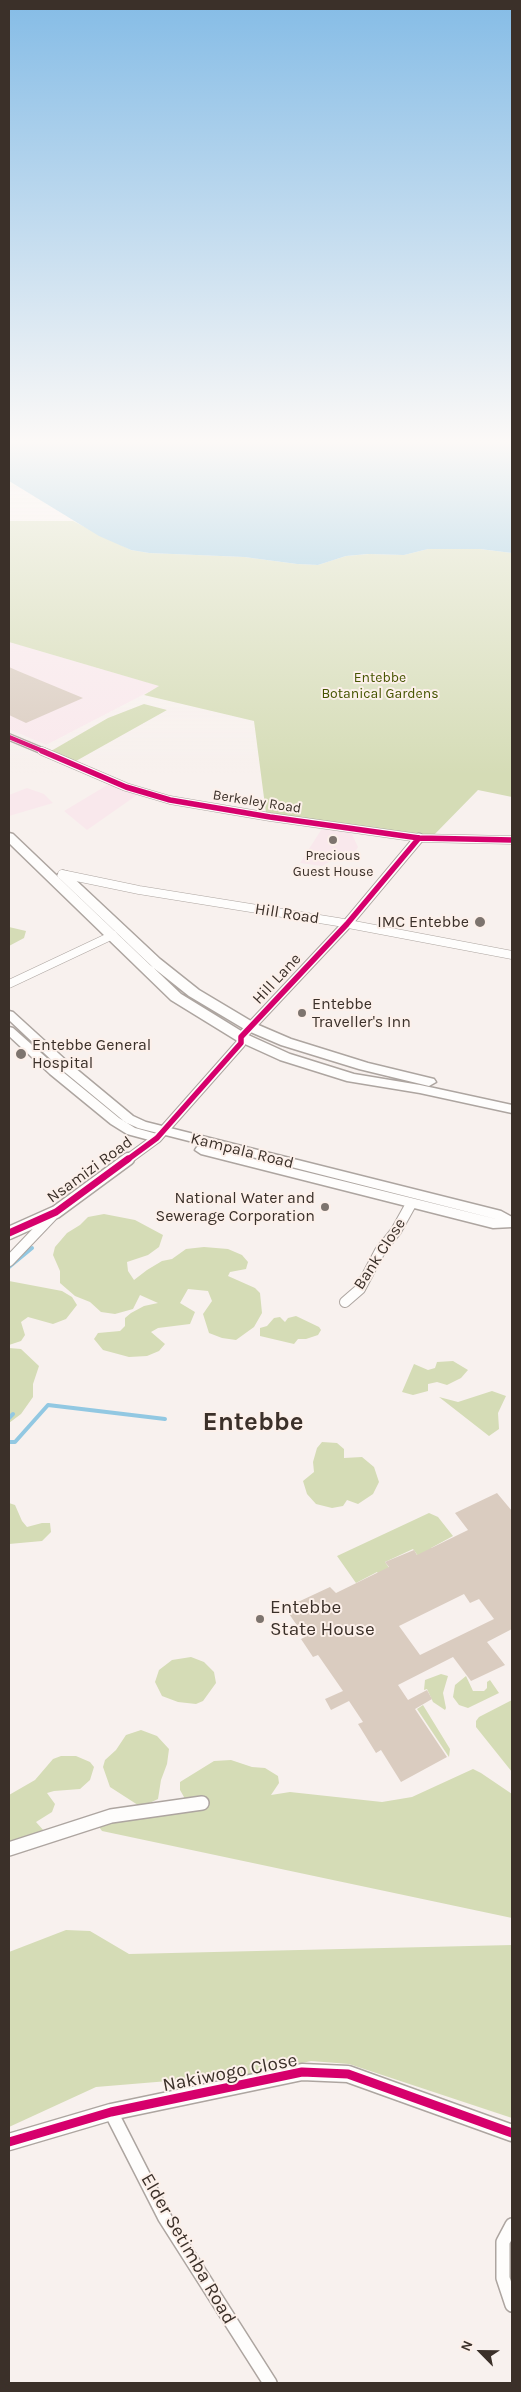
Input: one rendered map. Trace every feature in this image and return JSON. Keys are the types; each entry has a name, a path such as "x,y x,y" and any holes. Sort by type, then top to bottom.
{"highway":[{"path":"9,824 155,962 246,1032 285,1057 352,1078 420,1089 512,1109"},
{"path":"9,837 176,997 246,1032 364,1066 512,1100"}],"main road":[{"name":"Kampala Road","path":"9,1014 60,1068 123,1127 497,1214 511,1222"},
{"name":"Kampala Road","path":"9,1030 60,1068"},
{"name":"Kampala Road","path":"159,1134 411,1204 493,1224 511,1222"}],"street":[{"name":"Berkeley Road","path":"9,737 151,795 270,817 419,838 512,840"},
{"name":"Hill Lane","path":"159,1134 241,1043 246,1032 347,924 419,838"},
{"name":"Hill Road","path":"62,874 187,899 347,924 512,955"},
{"path":"9,984 113,936"},
{"name":"Nsamizi Road","path":"9,1233 56,1212 159,1134"},
{"name":"Bank Close","path":"346,1302 360,1289 380,1251 396,1231 411,1204"},
{"path":"9,1261 56,1212"},
{"path":"9,1848 111,1816 202,1803"},
{"name":"Nakiwogo Close","path":"9,2142 111,2112 302,2072 348,2074 512,2133"},
{"name":"Elder Setimba Road","path":"111,2112 166,2218 270,2383"},
{"path":"512,2225 503,2242 503,2278 512,2305"}],"shaded area":[{"path":"9,642 160,686 46,745 9,729"},
{"path":"109,784 137,795 87,830 64,811"},
{"path":"27,788 44,794 53,803 9,816 9,795"},
{"path":"323,827 350,830 358,847 354,853 346,852 322,866 300,863"}],"green space":[{"name":"Entebbe Botanical Gardens","path":"9,552 141,552 244,557 318,565 346,556 369,554 404,555 417,552 512,553 512,797 478,790 430,839 266,813 254,721 144,695 159,686 9,642"},
{"path":"144,704 167,710 76,761 51,751 108,718"},
{"path":"9,927 26,931 24,938 9,946"},
{"path":"104,1214 135,1220 163,1235 159,1247 148,1255 127,1262 128,1271 134,1280 162,1261 172,1259 186,1249 204,1247 228,1249 242,1255 248,1262 246,1269 230,1272 228,1276 255,1288 260,1293 262,1313 254,1327 236,1340 222,1338 209,1333 203,1314 212,1301 208,1291 188,1289 180,1303 195,1312 190,1324 158,1328 151,1332 165,1344 159,1351 147,1356 129,1357 103,1350 94,1339 98,1333 120,1331 125,1326 125,1318 131,1313 144,1306 158,1303 140,1295 133,1309 115,1314 101,1312 90,1302 75,1296 60,1283 60,1271 53,1255 55,1247 67,1233 80,1225 88,1217"},
{"path":"9,1281 62,1291 72,1297 77,1305 66,1319 53,1324 28,1317 21,1322 25,1335 21,1341 9,1345"},
{"path":"296,1316 319,1327 321,1330 318,1335 306,1339 298,1339 294,1344 260,1336 260,1328 267,1326 274,1318 280,1317 285,1322 288,1318"},
{"path":"9,1348 21,1349 39,1366 33,1384 33,1397 21,1414 9,1423"},
{"path":"453,1361 468,1370 461,1378 447,1385 437,1382 428,1384 428,1391 413,1395 402,1392 414,1364 428,1370 435,1368 437,1362"},
{"path":"492,1391 506,1396 498,1413 499,1429 489,1436 439,1397 458,1402"},
{"path":"322,1442 337,1443 344,1449 344,1458 362,1457 374,1467 379,1482 373,1494 358,1504 347,1500 343,1506 332,1508 316,1504 307,1494 303,1481 314,1472 313,1462 317,1448"},
{"path":"9,1503 15,1505 22,1521 27,1527 50,1523 51,1532 42,1541 9,1544"},
{"path":"429,1513 438,1517 453,1536 431,1548 448,1571 434,1578 413,1549 385,1562 406,1592 396,1596 377,1572 356,1583 337,1556"},
{"path":"191,1657 204,1662 214,1672 216,1683 203,1701 196,1704 178,1702 162,1696 155,1682 159,1670 172,1660"},
{"path":"441,1674 448,1676 443,1693 445,1710 433,1702 427,1689 424,1690 425,1680"},
{"path":"466,1676 473,1691 484,1691 487,1688 487,1682 490,1680 499,1693 468,1708 459,1705 453,1697 455,1685"},
{"path":"512,1700 512,1772 476,1727 476,1721 479,1717"},
{"path":"423,1705 450,1749 449,1757 417,1709"},
{"path":"141,1730 157,1736 169,1749 158,1799 141,1807 110,1787 103,1767 105,1760 116,1750 126,1735"},
{"path":"61,1756 76,1756 90,1762 94,1767 90,1780 80,1789 47,1793 55,1804 52,1812 36,1822 45,1832 9,1848 9,1795 35,1780 53,1759"},
{"path":"231,1760 252,1767 265,1768 278,1776 279,1783 271,1795 290,1792 382,1802 412,1797 473,1769 481,1773 512,1794 512,1918 102,1831 97,1824 181,1810 184,1797 180,1790 180,1782 214,1761"},
{"path":"66,1930 90,1931 129,1954 512,1945 512,2118 349,2064 311,2061 253,2074 96,2087 9,2127 9,1952"}],"water":[{"path":"141,552 417,552 404,555 368,554 346,556 318,565 244,557"}],"building":[{"path":"9,667 83,698 26,723 9,715"},
{"path":"497,1493 512,1511 512,1629 487,1642 505,1665 471,1681 453,1657 398,1685 408,1700 427,1690 432,1699 415,1709 447,1757 401,1782 381,1750 376,1753 358,1724 363,1722 349,1701 331,1710 325,1699 343,1691 318,1655 313,1657 301,1639 305,1637 285,1608 330,1587 336,1593 389,1567 385,1562 414,1550 417,1555 468,1530 455,1513","holes":["464,1594 470,1603 479,1599 494,1619 420,1655 399,1626"]}],"waterway":[{"path":"9,1267 32,1248"},
{"path":"9,1442 15,1442 48,1405 165,1419"},
{"path":"9,1418 13,1414"}],"cycle path":[{"path":"9,737 126,787 170,800 270,817 419,838 512,840"},
{"path":"9,1233 56,1212 157,1138 241,1043 241,1037 347,924 419,838"},
{"path":"9,2142 111,2112 302,2072 348,2074 512,2133"}],"place":[{"name":"Precious Guest House","path":"333,840"},
{"name":"IMC Entebbe","path":"480,922"},
{"name":"Entebbe Traveller's Inn","path":"302,1013"},
{"name":"Entebbe General Hospital","path":"21,1054"},
{"name":"National Water and Sewerage Corporation","path":"325,1207"},
{"name":"Entebbe State House","path":"260,1619"}],"district":[{"name":"Entebbe","path":"253,1423"}]}
